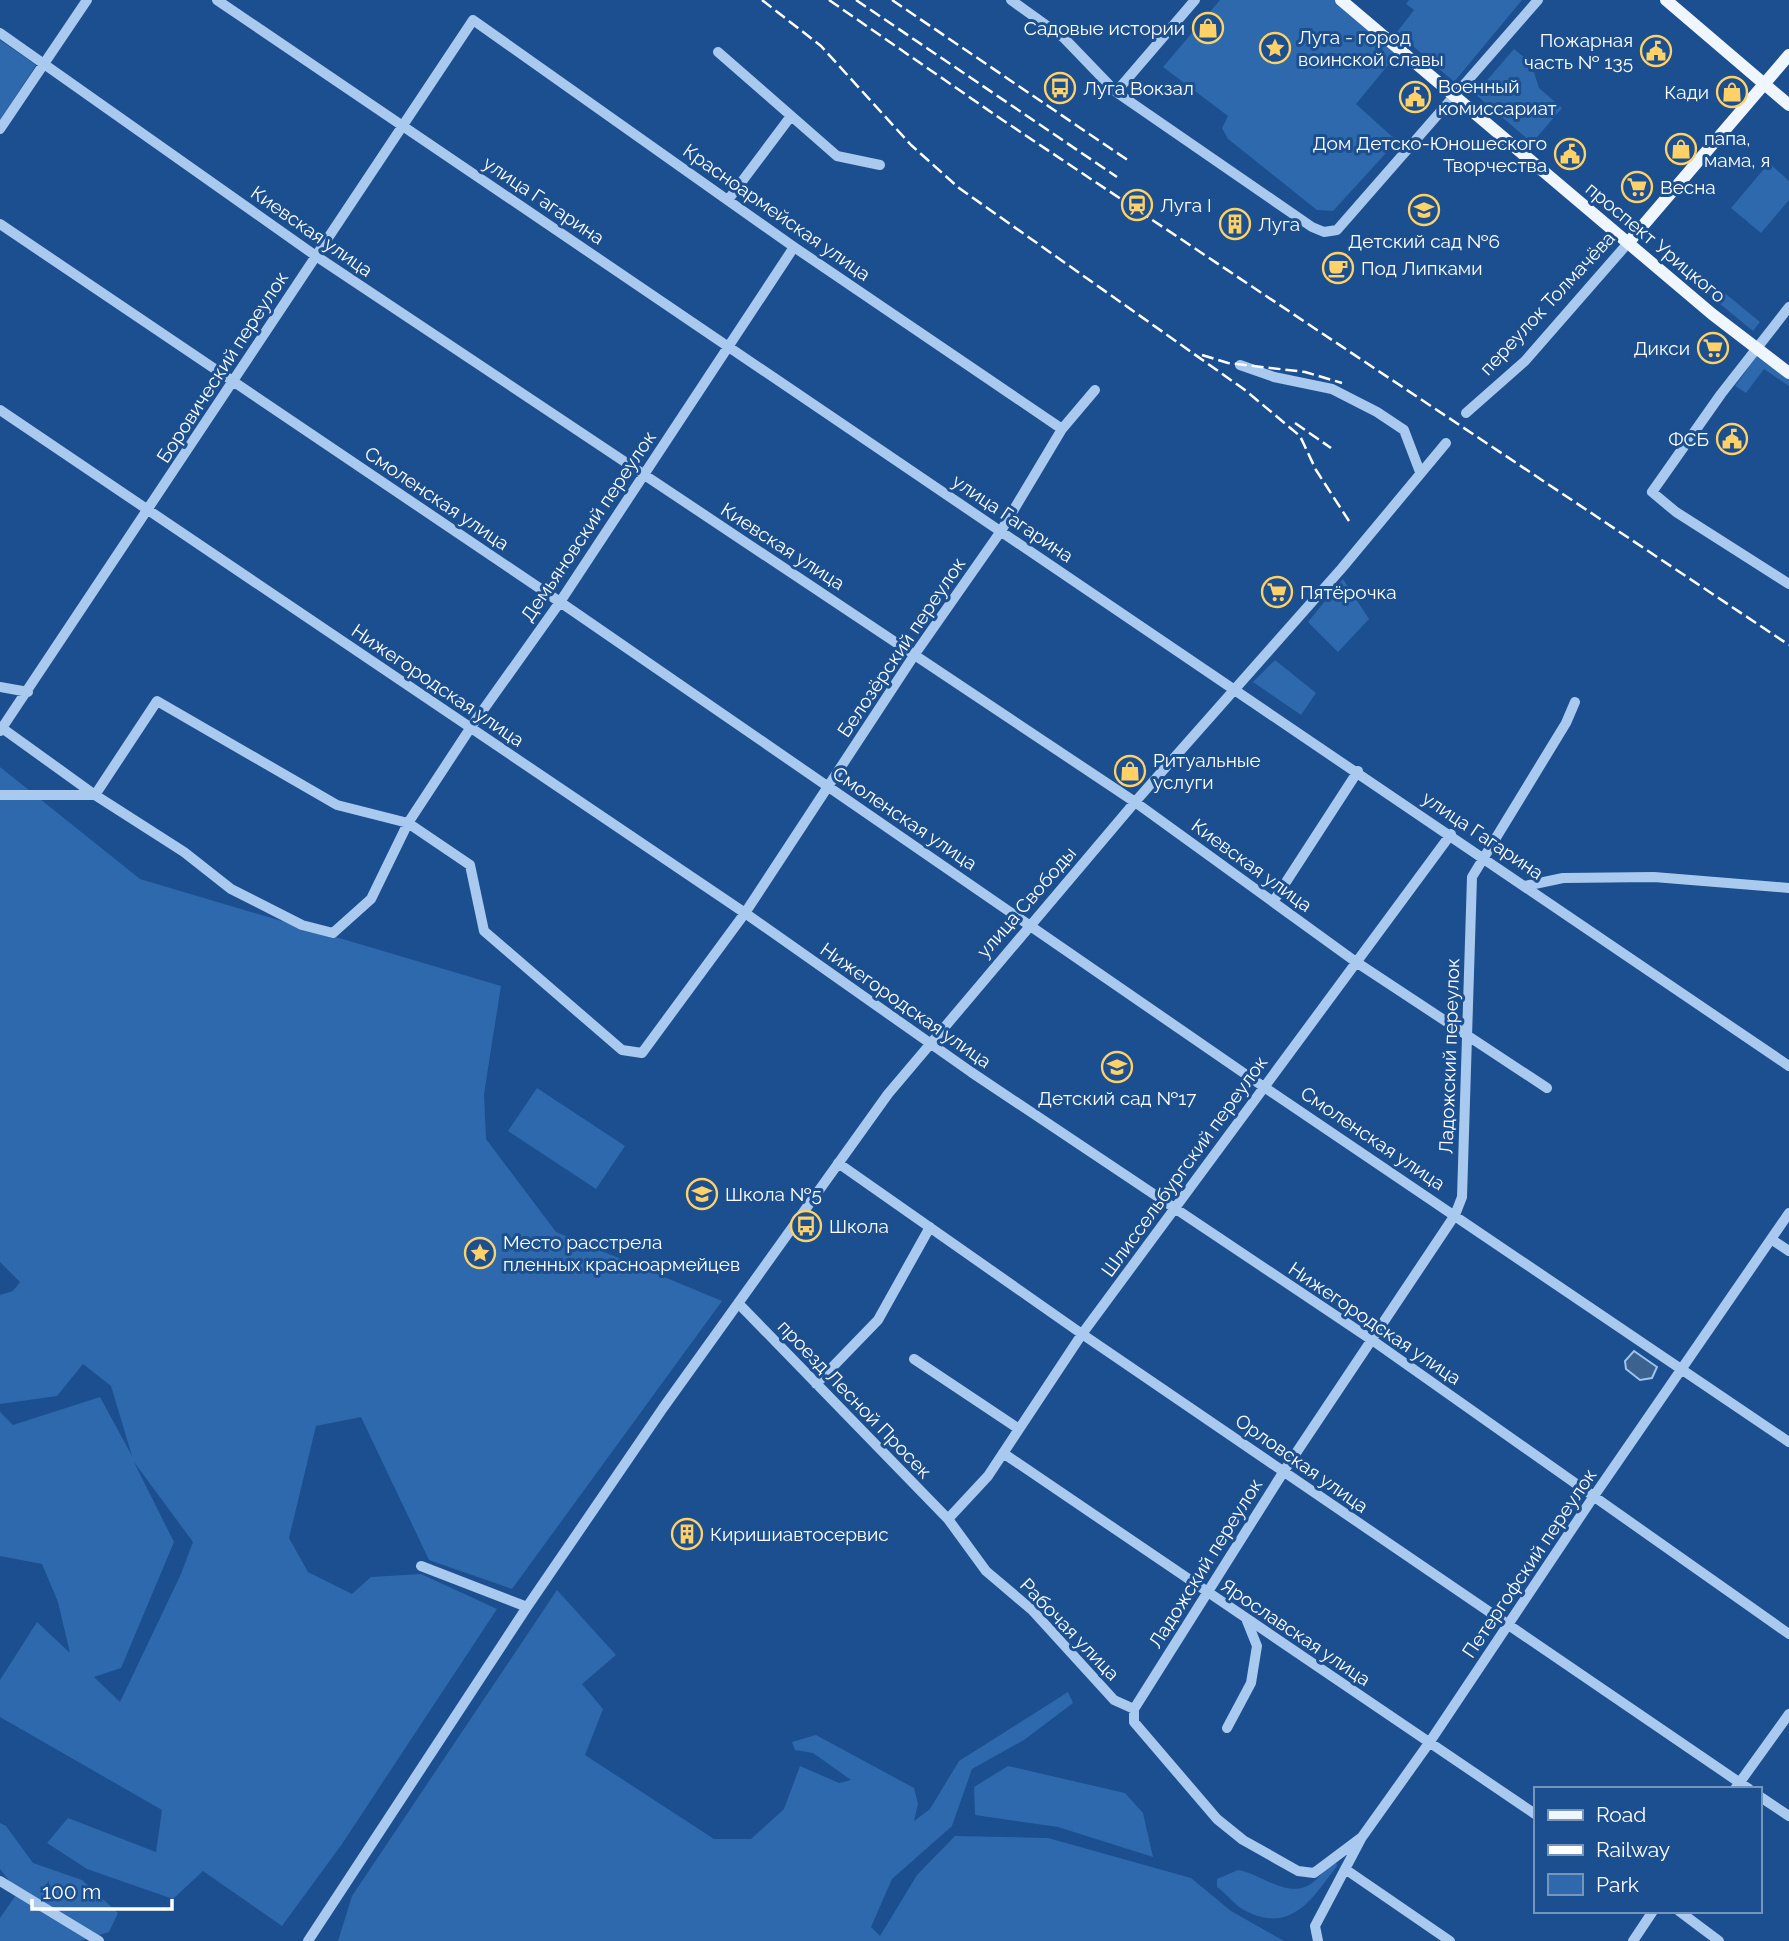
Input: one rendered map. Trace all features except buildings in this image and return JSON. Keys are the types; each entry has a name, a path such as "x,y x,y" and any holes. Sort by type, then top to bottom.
{"main road":[{"name":"проспект Урицкого","path":"1341,0 1628,243 1789,373"},
{"path":"1666,0 1789,105"},
{"name":"переулок Толмачёва","path":"1628,243 1789,55"}],"street":[{"path":"0,129 87,0"},
{"name":"улица Гагарина","path":"217,0 1451,834 1789,1066"},
{"path":"1011,0 1064,38 1116,92 1312,227 1324,232 1337,230 1538,0"},
{"path":"1116,92 1195,0"},
{"name":"Боровический переулок","path":"1,730 473,20"},
{"name":"Красноармейская улица","path":"473,20 794,247 1062,429"},
{"name":"Киевская улица","path":"0,33 316,256 1135,802 1356,962 1547,1088"},
{"path":"718,52 837,156 880,165"},
{"path":"729,200 791,116"},
{"name":"Смоленская улица","path":"0,224 560,602 1264,1087 1789,1442"},
{"name":"переулок Толмачёва","path":"1466,413 1525,361 1628,243"},
{"name":"Демьяновский переулок","path":"95,795 184,852 231,889 302,925 333,933 371,899 408,823 471,727 560,602 794,247"},
{"path":"1789,307 1652,492 1676,512 1789,584"},
{"path":"1240,365 1274,377 1332,389 1377,412 1404,430 1420,472"},
{"name":"Белозёрский переулок","path":"408,823 470,865 484,931 622,1051 642,1053 745,913 915,654 1001,531 1062,429 1095,390"},
{"name":"Нижегородская улица","path":"0,410 745,913 928,1043 1174,1210 1372,1340 1789,1634"},
{"name":"улица Свободы","path":"308,1941 527,1607 663,1409 838,1163 928,1043 1135,802 1342,569 1446,443"},
{"path":"0,687 28,692"},
{"path":"95,795 157,701 337,805 408,823"},
{"name":"Ладожский переулок","path":"1134,1709 1284,1471 1455,1215 1462,1196 1472,877 1566,723 1575,702"},
{"path":"1,730 95,795"},
{"path":"1273,902 1358,771"},
{"path":"0,795 95,795"},
{"name":"Шлиссельбургский переулок","path":"947,1519 989,1476 1082,1335 1451,834"},
{"path":"1525,886 1563,878 1654,877 1789,888"},
{"name":"Орловская улица","path":"838,1163 1082,1335 1284,1471 1737,1785"},
{"name":"Петергофский переулок","path":"1318,1941 1315,1926 1362,1837 1429,1743 1594,1496 1789,1213"},
{"path":"816,1384 878,1320 930,1227"},
{"path":"1771,1239 1789,1251"},
{"name":"проезд Лесной Просек","path":"738,1303 947,1519"},
{"path":"914,1359 1020,1429"},
{"name":"Ярославская улица","path":"1003,1453 1534,1813"},
{"name":"Рабочая улица","path":"947,1519 986,1571 1032,1610 1114,1700 1134,1709"},
{"path":"421,1566 527,1607"},
{"path":"1227,1728 1251,1684 1257,1646 1247,1620"},
{"path":"1134,1709 1134,1722 1217,1819 1243,1840 1298,1871 1314,1874 1324,1863 1362,1837"},
{"path":"1737,1785 1789,1714"},
{"path":"1761,1797 1789,1816"},
{"path":"1345,1869 1450,1941"},
{"path":"2,1886 99,1941"},
{"path":"1633,1941 1652,1913"},
{"path":"1682,1913 1719,1941"}],"green space":[{"path":"1220,0 1335,0 1398,53 1356,104 1397,141 1333,211 1317,210 1228,139 1222,128 1228,116 1163,67"},
{"path":"1409,0 1522,0 1454,82 1397,32 1414,10 1406,4"},
{"path":"0,40 36,65 0,120"},
{"path":"1514,49 1531,63 1539,88 1562,108 1532,143 1475,94"},
{"path":"1769,163 1789,181 1789,200 1761,233 1731,208"},
{"path":"1693,267 1760,322 1753,331 1686,276"},
{"path":"1759,353 1789,374 1789,386 1764,369 1746,393 1735,386"},
{"path":"1343,579 1369,619 1338,652 1308,622"},
{"path":"1275,660 1316,693 1301,715 1253,682"},
{"path":"0,767 140,879 501,986 484,1094 486,1139 556,1232 722,1301 512,1589 429,1560 361,1417 316,1426 289,1538 308,1572 352,1594 371,1577 421,1574 497,1609 342,1844 282,1926 203,1871 173,1899 87,1869 47,1843 68,1818 156,1852 162,1810 0,1717 0,1680 37,1622 70,1653 58,1602 42,1564 0,1556 0,1412 13,1425 100,1397 132,1456 111,1386 83,1364 57,1396 0,1404 0,1295 13,1291 20,1282 0,1262","holes":["134,1462 193,1542 181,1574 120,1702 94,1677 121,1668 174,1542"]},
{"path":"537,1088 625,1146 596,1189 508,1131"},
{"path":"557,1590 616,1655 582,1684 603,1709 585,1755 714,1839 751,1839 784,1809 800,1766 839,1783 851,1780 813,1753 795,1750 792,1742 816,1735 914,1788 918,1804 914,1821 930,1809 959,1761 1068,1692 1073,1703 1024,1740 972,1769 952,1826 892,1879 871,1927 880,1936 917,1875 955,1836 1048,1838 1191,1878 1231,1911 1284,1941 338,1941 352,1896"},
{"path":"1008,1766 1125,1793 1143,1813 1153,1857 1058,1827 975,1815 974,1787"},
{"path":"0,1823 6,1826 33,1863 82,1880 118,1913 109,1932 80,1941 0,1941 0,1918 18,1892 0,1869"},
{"path":"1336,1861 1337,1866 1310,1900 1289,1915 1276,1918 1262,1917 1246,1911 1217,1887 1217,1879 1238,1870 1281,1887 1299,1889 1311,1884"}],"shaded area":[{"path":"1634,1351 1657,1367 1652,1378 1640,1380 1626,1369 1625,1361"}],"railway":[{"path":"762,0 821,46 911,145 959,188 1245,390 1300,436 1316,470 1349,521"},
{"path":"829,0 1004,121 1789,645"},
{"path":"856,0 1117,177"},
{"path":"892,0 1129,161"},
{"path":"1202,355 1228,363 1305,372 1342,383"},
{"path":"1295,423 1331,448"}],"place":[{"name":"Садовые истории","path":"1208,28"},
{"name":"Луга - город воинской славы","path":"1275,48"},
{"name":"Пожарная часть № 135","path":"1656,51"},
{"name":"Луга Вокзал","path":"1060,88"},
{"name":"Кади","path":"1732,92"},
{"name":"Военный комиссариат","path":"1415,97"},
{"name":"папа, мама, я","path":"1681,149"},
{"name":"Дом Детско-Юношеского Творчества","path":"1570,154"},
{"name":"Весна","path":"1637,187"},
{"name":"Луга I","path":"1137,205"},
{"name":"Детский сад №6","path":"1424,210"},
{"name":"Луга","path":"1235,224"},
{"name":"Под Липками","path":"1338,268"},
{"name":"Дикси","path":"1713,348"},
{"name":"ФСБ","path":"1732,439"},
{"name":"Пятёрочка","path":"1277,592"},
{"name":"Ритуальные услуги","path":"1130,771"},
{"name":"Детский сад №17","path":"1117,1067"},
{"name":"Школа №5","path":"702,1194"},
{"name":"Школа","path":"806,1226"},
{"name":"Место расстрела пленных красноармейцев","path":"480,1253"},
{"name":"Киришиавтосервис","path":"687,1534"}]}
